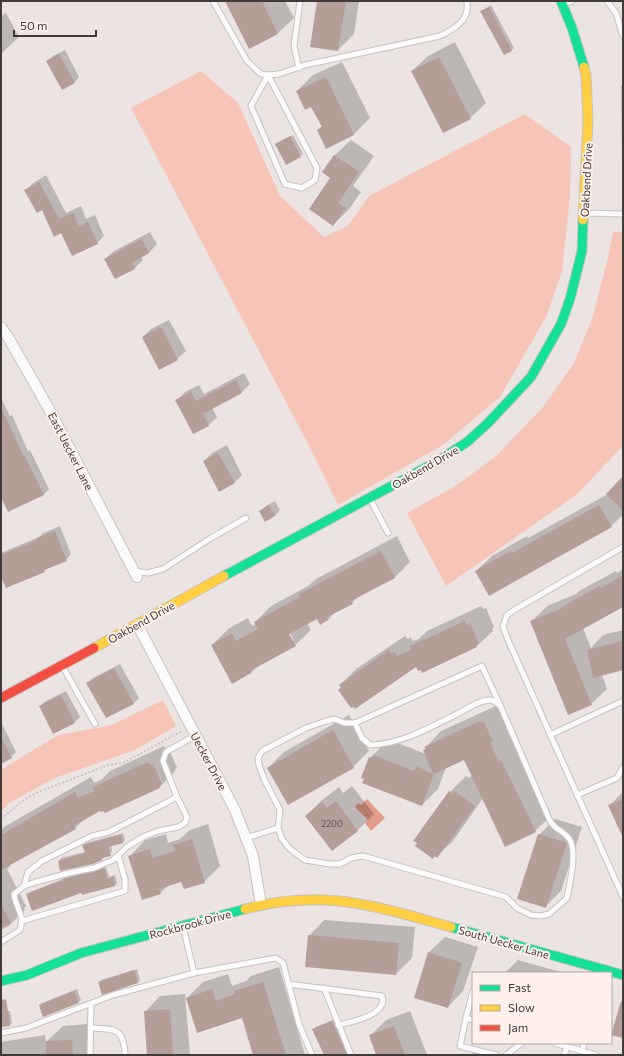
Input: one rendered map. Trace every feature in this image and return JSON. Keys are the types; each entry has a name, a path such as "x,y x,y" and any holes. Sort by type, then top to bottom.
{"street":[{"name":"Oakbend Drive","path":"1,698 62,666 227,574 438,461 467,442 488,423 531,377 560,324 570,299 582,251 585,213 588,121 586,75 572,28 562,3"},
{"name":"East Uecker Lane","path":"1,327 49,409 135,574"},
{"name":"Uecker Drive","path":"136,624 235,810 252,856 261,905"},
{"name":"Rockbrook Drive","path":"1,981 27,975 81,953 261,905 302,900 340,901 385,909"},
{"name":"South Uecker Lane","path":"385,909 623,975"}],"lane":[{"path":"213,1 247,62 261,74 268,75 279,74 299,68 440,36 450,32 467,13 467,1"},
{"path":"299,68 294,46 300,1"},
{"path":"562,3 572,1"},
{"path":"607,1 616,13 623,36"},
{"path":"268,75 317,168 315,180 302,188 285,184 251,106 268,75"},
{"path":"585,213 623,214"},
{"path":"370,498 388,532"},
{"path":"135,574 148,573 163,569 211,538 246,518"},
{"path":"623,547 514,610 507,616 503,626 623,897"},
{"path":"62,666 95,724"},
{"path":"482,666 500,705 550,821 553,826 563,832 570,840 573,853 567,898 549,914 541,916 531,914 517,908 506,897 363,856 351,858 340,864 306,860 290,850 282,839 278,828 280,810 264,780 259,765 258,758 262,751 306,728 323,722 334,719 345,723 355,723 482,666"},
{"path":"355,723 362,738 370,745 383,745 398,741 477,704 491,700 500,705"},
{"path":"550,735 623,701"},
{"path":"1,942 20,930 22,921 15,902 14,894 24,886 69,873 94,868 113,860 128,846 146,836 158,831 178,827 185,823 187,817 177,797 163,761 166,752 196,735"},
{"path":"577,796 617,778 623,766"},
{"path":"24,886 28,872 42,861 92,836 108,832 125,824 177,797"},
{"path":"246,838 278,828"},
{"path":"22,921 125,891 125,879 118,855"},
{"path":"183,925 194,973"},
{"path":"1,1032 26,1028 113,995 194,973 276,958 283,963 299,1024 312,1055"},
{"path":"288,984 382,996 382,1006 377,1011 367,1017 338,1025"},
{"path":"324,988 351,1055"},
{"path":"472,995 460,1046 496,1055"},
{"path":"90,1055 92,1004"},
{"path":"466,1018 472,1020"},
{"path":"90,1028 110,1029 117,1031 123,1040 125,1055"},
{"path":"506,1055 521,1044"},
{"path":"557,1044 596,1055"},
{"path":"582,1051 584,1044"},
{"path":"564,1055 567,1047"}],"path":[{"path":"1,819 21,802 34,794 108,765 123,763 191,726"}],"shaded area":[{"path":"201,71 238,103 280,196 324,237 348,226 369,196 525,114 571,147 570,196 562,271 547,315 500,397 443,445 338,505 307,442 131,108"},
{"path":"613,232 623,232 623,446 576,495 446,586 407,513 454,487 495,457 543,407 574,363 592,319 608,258"},
{"path":"163,700 176,726 135,750 55,778 9,803 1,812 1,770 58,735 112,725"},
{"path":"367,799 385,818 371,831 365,823 368,820 355,807 358,803 361,805"}],"building":[{"path":"225,1 262,1 278,34 249,49"},
{"path":"317,1 346,1 338,51 310,47"},
{"path":"489,7 512,51 504,55 480,11"},
{"path":"59,54 75,83 62,90 46,61"},
{"path":"439,57 471,119 443,133 411,71"},
{"path":"326,77 354,135 326,149 317,130 322,127 311,107 305,110 296,91"},
{"path":"290,136 301,157 286,165 275,144"},
{"path":"334,155 359,172 338,203 346,208 333,226 309,209 330,178 322,172"},
{"path":"39,182 59,219 73,213 79,226 88,222 98,244 72,256 61,233 54,237 42,210 37,213 24,190"},
{"path":"142,239 149,253 132,263 135,269 115,279 104,259"},
{"path":"161,327 178,360 159,370 142,337"},
{"path":"236,380 242,393 203,414 209,426 193,434 175,400 191,392 196,401"},
{"path":"1,408 44,495 8,512 1,497"},
{"path":"218,453 235,483 219,492 203,461"},
{"path":"623,476 623,510 606,494"},
{"path":"269,505 275,516 265,522 259,511"},
{"path":"599,505 612,527 489,596 475,571 511,551 512,553"},
{"path":"55,531 67,561 6,588 1,577 1,555 38,540 37,538"},
{"path":"381,551 395,578 351,601 353,604 327,617 328,620 320,625 317,619 289,634 296,646 250,671 251,673 232,684 211,645 232,633 236,641 258,629 254,622 300,597 299,594"},
{"path":"623,575 623,607 565,639 592,705 568,715 530,621 563,608 562,607 600,586 601,588"},
{"path":"465,621 467,625 470,623 479,644 476,645 477,647 422,673 421,670 418,671 416,667 355,709 354,707 351,708 338,690 341,688 339,685 389,650 391,654 394,652 397,656 411,650 410,646"},
{"path":"623,641 623,670 593,678 587,650"},
{"path":"114,668 134,704 106,718 86,683"},
{"path":"61,695 75,723 53,734 39,706"},
{"path":"480,721 481,723 484,722 493,742 490,743 498,761 501,760 536,832 505,847 464,760 434,774 422,806 362,783 364,779 361,778 369,757 372,758 373,755 414,771 416,766 433,774 423,750 426,749 424,747"},
{"path":"333,730 354,768 288,805 267,768"},
{"path":"1,738 12,758 1,764"},
{"path":"148,762 150,765 153,764 162,784 159,786 160,788 105,813 100,811 74,826 76,829 1,870 1,835 75,792 78,798 94,791 93,787"},
{"path":"449,791 453,794 454,791 475,806 437,858 435,856 433,859 415,846 417,843 413,841"},
{"path":"623,799 623,838 608,805"},
{"path":"336,801 358,831 332,851 305,816 322,802 327,808"},
{"path":"538,834 567,843 546,908 517,899"},
{"path":"121,835 123,843 108,847 111,856 102,858 102,860 93,864 60,871 58,861 85,853 82,845"},
{"path":"192,839 205,883 184,889 181,882 159,889 161,894 142,900 128,856 150,849 153,858 175,851 173,845"},
{"path":"104,868 107,879 113,877 115,886 82,895 81,893 32,911 26,894 63,880 62,879 95,872"},
{"path":"1,904 11,923 1,928"},
{"path":"308,935 399,943 396,975 305,967"},
{"path":"428,952 462,963 448,1008 414,998"},
{"path":"134,970 138,983 102,995 98,982"},
{"path":"263,982 286,1055 253,1055 242,1018 197,1033 186,998 212,989 216,1001 235,994 234,991"},
{"path":"74,991 79,1003 43,1017 39,1005"},
{"path":"6,999 10,1026 1,1027 1,1000"},
{"path":"621,1001 623,1002 623,1038 612,1035"},
{"path":"170,1009 173,1055 147,1055 144,1011"},
{"path":"332,1021 347,1055 324,1055 312,1029"},
{"path":"394,1026 405,1055 376,1055 369,1035"},
{"path":"72,1040 73,1055 46,1055 46,1041"}],"traffic: fast":[{"path":"561,1 572,28 584,67"},
{"path":"224,576 438,461 467,442 488,423 531,377 561,324 570,299 582,251 583,220"},
{"path":"1,981 27,975 81,953 245,909"},
{"path":"451,927 623,975"}],"traffic: slow":[{"path":"583,220 588,121 586,75 584,67"},
{"path":"94,648 224,576"},
{"path":"245,909 292,901 339,901 381,908 451,927"}],"traffic: jam":[{"path":"1,698 94,648"}]}
